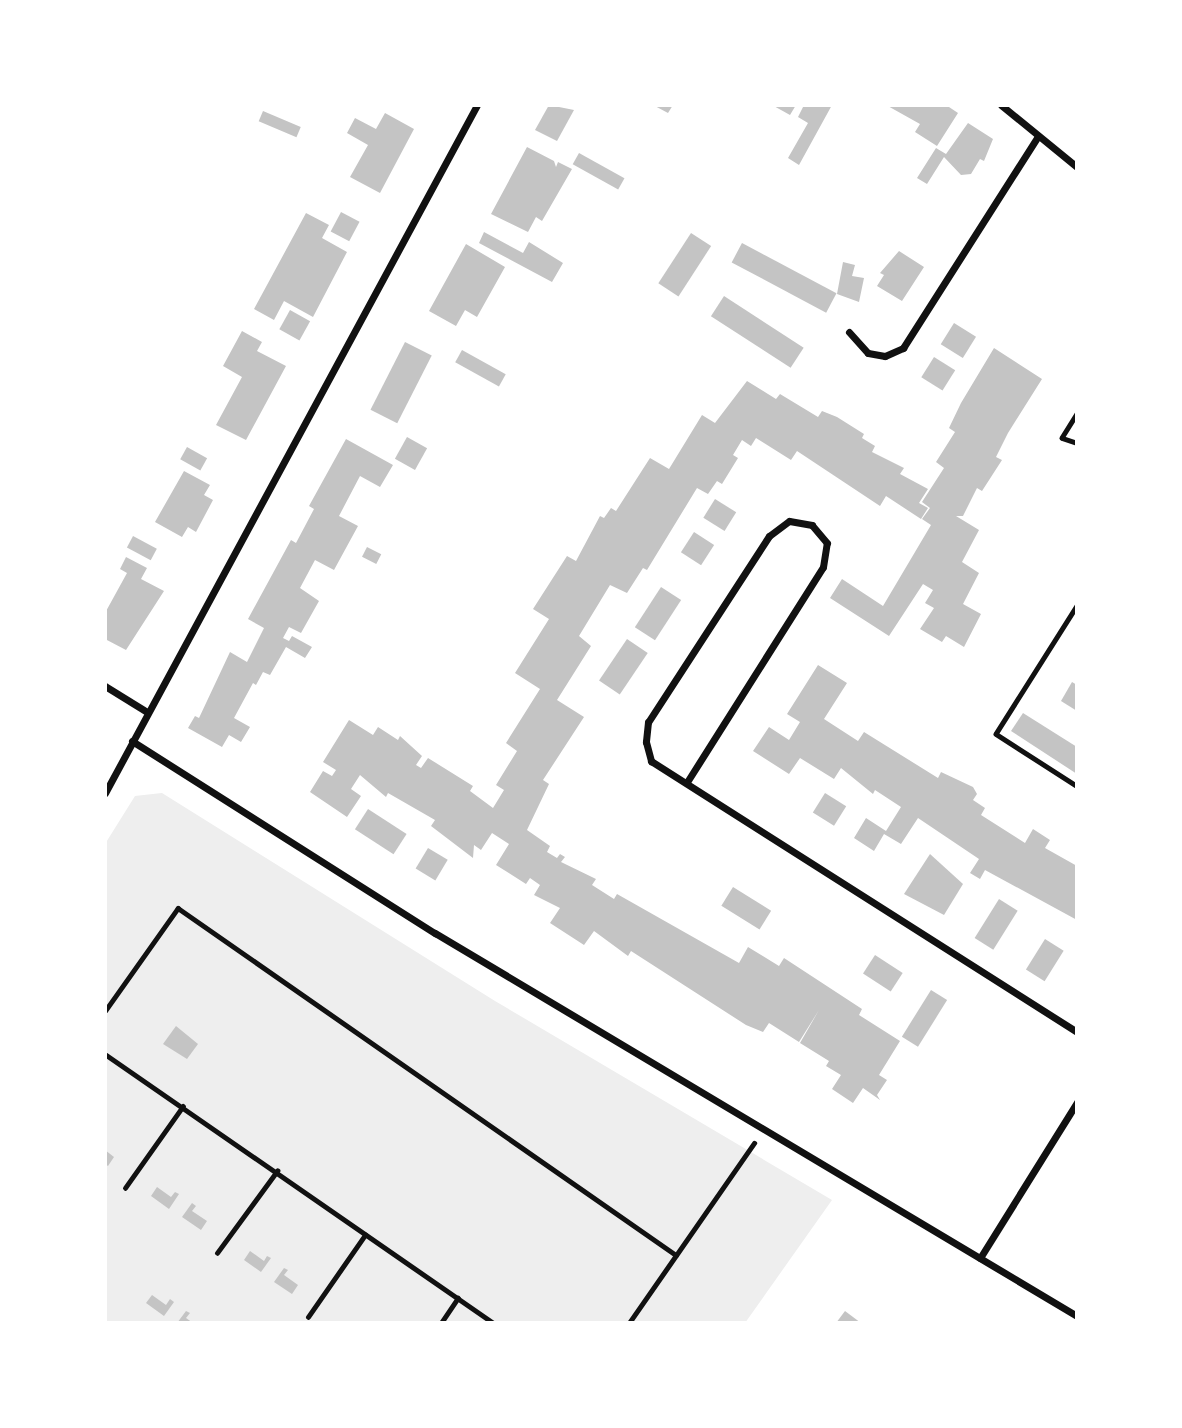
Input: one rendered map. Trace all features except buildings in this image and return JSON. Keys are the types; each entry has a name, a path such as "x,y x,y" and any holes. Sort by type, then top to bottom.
{"street":[{"path":"105,793 477,105"},
{"path":"1001,105 1077,167"},
{"path":"849,331 867,353 885,356 903,348 1038,136"},
{"path":"687,782 823,567 827,543 812,525 789,521 769,536 648,722 646,742 651,761 1077,1032"},
{"path":"105,686 147,712"},
{"path":"132,741 761,1131 1077,1316"},
{"path":"980,1258 1077,1102"}],"path":[{"path":"1077,414 1062,438 1077,443"},
{"path":"1077,606 996,734 1077,786"},
{"path":"105,1011 178,908 676,1255"},
{"path":"105,1054 494,1323"},
{"path":"125,1188 183,1106"},
{"path":"629,1323 761,1131"},
{"path":"217,1253 277,1171"},
{"path":"308,1317 365,1235"},
{"path":"441,1323 458,1298"}],"shaded area":[{"path":"162,793 495,1001 832,1200 745,1323 105,1323 105,844 135,796"}]}
